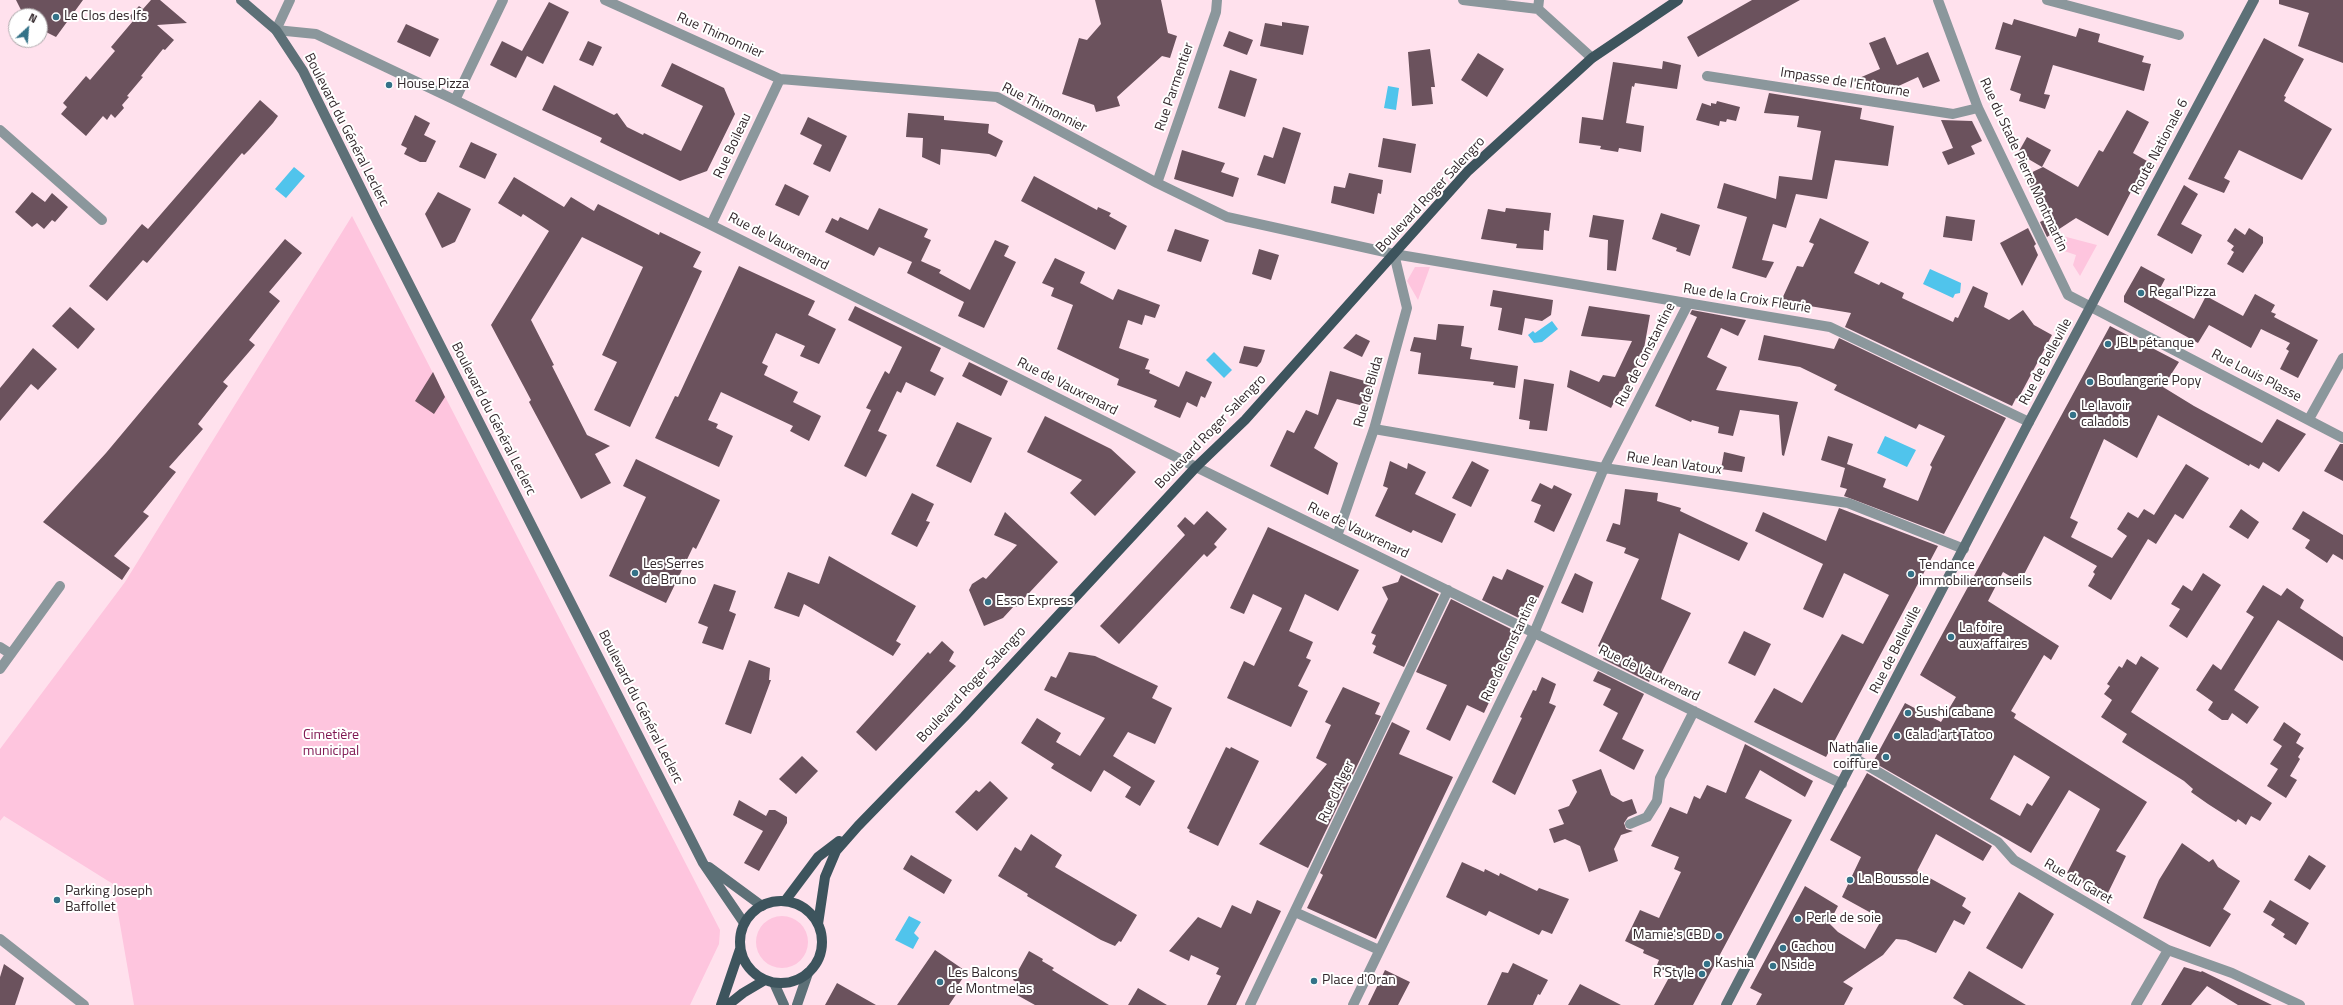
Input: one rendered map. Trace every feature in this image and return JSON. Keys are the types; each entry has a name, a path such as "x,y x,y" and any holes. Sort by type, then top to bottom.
{"main road":[{"name":"Boulevard du Général Leclerc","path":"241,0 276,30 303,70 375,217 703,862 744,923"},
{"name":"Boulevard Roger Salengro","path":"818,924 825,877 836,851 858,826 964,717 1196,467 1245,420 1468,171 1592,58 1678,0"},
{"name":"Route Nationale 6","path":"2091,307 2254,0"},
{"name":"Rue de Belleville","path":"1726,1005 1856,759 2029,422 2091,307"},
{"path":"785,901 818,857 858,826"},
{"name":"Boulevard du Général Leclerc","path":"703,862 762,906"},
{"path":"721,1005 740,949 740,935 744,923 755,910 773,902 785,901 805,908 818,924 822,937 821,951 817,963 808,973 798,980 786,983 769,982 743,993 728,1005"},
{"path":"740,949 748,968 769,982 784,1005"},
{"path":"797,1005 808,973"}],"street":[{"path":"276,30 290,0"},
{"path":"455,100 503,0"},
{"name":"Rue Thimonnier","path":"605,0 780,79 997,97 1157,183 1227,217 1394,254"},
{"name":"Rue Parmentier","path":"1157,183 1216,12 1217,0"},
{"path":"1462,0 1539,5 1592,58"},
{"name":"Rue du Stade Pierre Montmartin","path":"1938,0 1978,108 2068,295 2091,307"},
{"path":"2047,0 2179,35"},
{"name":"Rue de Vauxrenard","path":"276,30 316,34 455,100 712,225 1196,467 1842,784"},
{"name":"Impasse de l'Entourne","path":"1707,76 1953,114 1973,111 1978,108"},
{"name":"Rue Boileau","path":"712,225 780,79"},
{"path":"0,130 102,220"},
{"name":"Rue de la Croix Fleurie","path":"1394,254 1830,327 2029,422"},
{"name":"Rue de Blida","path":"1337,536 1374,429 1407,308 1394,254"},
{"name":"Rue de Constantine","path":"1353,1005 1534,633 1604,468 1688,304"},
{"name":"Rue Louis Plasse","path":"2091,307 2343,438"},
{"path":"2309,419 2343,358"},
{"name":"Rue Jean Vatoux","path":"1374,429 1604,468 1848,503 1964,549"},
{"path":"0,669 60,586"},
{"name":"Rue d'Alger","path":"1250,1005 1448,590"},
{"path":"0,647 10,654"},
{"path":"1630,824 1646,817 1657,801 1660,778 1694,711"},
{"name":"Rue du Garet","path":"1856,759 1998,842 2014,860 2168,950 2232,973 2300,1005"},
{"path":"1295,912 1379,950"},
{"path":"0,939 84,1005"},
{"path":"2136,1005 2168,950"}],"green space":[{"name":"Cimetière municipal","path":"352,216 720,930 719,944 690,1005 134,1005 113,884 4,816 0,821 0,749 125,582"},
{"path":"2055,234 2097,245 2080,276 2073,265 2076,255 2064,251"},
{"path":"1415,267 1430,267 1418,300 1407,281"},
{"path":"782,916 796,920 804,928 808,942 804,956 796,964 782,968 768,964 760,956 756,942 760,928 768,920"}],"water":[{"path":"1388,86 1399,88 1396,110 1384,108"},
{"path":"294,167 305,176 286,198 275,189"},
{"path":"1930,269 1961,283 1960,293 1955,294 1953,298 1923,284"},
{"path":"1552,321 1558,329 1542,342 1534,343 1528,335 1533,331 1535,333"},
{"path":"1214,352 1232,370 1224,378 1206,360"},
{"path":"1885,436 1916,450 1907,467 1877,453"},
{"path":"909,916 921,922 914,933 919,938 913,949 895,940"}],"building":[{"name":"Le Clos des Ifs","path":"16,0 83,0 56,37 48,33 48,8 20,8"},
{"path":"151,0 160,0 187,23 157,25 174,40 165,50 163,49 141,76 143,77 127,96 129,97 122,105 124,108 115,118 111,114 107,120 103,116 86,136 61,114 67,107 63,103 86,76 90,80 115,51 111,47 133,21 129,17 139,6 143,9"},
{"path":"1095,0 1161,0 1168,33 1177,36 1170,58 1162,56 1117,97 1120,106 1096,112 1094,105 1062,94 1079,38 1087,40 1101,24"},
{"path":"1752,0 1800,0 1698,57 1687,37"},
{"path":"2279,0 2343,0 2343,63 2298,46 2309,13 2279,4"},
{"path":"549,2 569,12 543,64 527,56 516,78 490,65 502,41 522,51"},
{"path":"2014,19 2076,37 2079,28 2100,34 2098,42 2144,56 2142,62 2151,64 2144,91 2053,65 2044,94 2050,95 2045,109 2019,101 2021,94 2010,90 2021,56 1995,49 2003,22 2012,25"},
{"path":"1282,22 1309,26 1303,55 1260,46 1265,23 1282,26"},
{"path":"406,24 439,39 430,57 397,42"},
{"path":"1229,31 1253,40 1247,55 1223,46"},
{"path":"1885,37 1897,65 1928,52 1940,81 1923,88 1918,77 1892,89 1850,82 1880,69 1869,43"},
{"path":"2264,38 2304,59 2284,96 2286,97 2284,101 2332,129 2302,180 2239,150 2224,178 2230,181 2224,193 2188,179"},
{"path":"588,41 602,47 593,66 579,60"},
{"path":"1430,49 1435,87 1431,87 1433,104 1412,106 1408,52"},
{"path":"1478,53 1504,69 1487,97 1461,80"},
{"path":"1663,61 1681,65 1677,89 1635,83 1634,87 1632,86 1626,123 1644,126 1641,152 1619,148 1618,152 1600,149 1601,146 1579,143 1582,117 1603,120 1613,62 1662,69"},
{"path":"672,63 724,88 735,114 707,171 680,181 600,142 602,138 542,110 554,85 614,115 617,113 627,127 643,135 644,133 681,151 703,106 661,86"},
{"path":"1230,70 1257,79 1245,117 1218,108"},
{"path":"1769,93 1862,108 1860,119 1894,126 1888,166 1835,160 1827,199 1796,194 1786,228 1773,224 1762,260 1774,262 1766,278 1732,268 1747,217 1717,208 1724,183 1776,199 1779,176 1812,180 1821,131 1797,127 1799,116 1764,113"},
{"path":"260,100 278,116 250,149 244,155 242,153 147,263 143,260 107,301 89,286 142,224 148,229"},
{"path":"1717,101 1740,107 1736,121 1727,119 1726,122 1720,121 1719,126 1696,120 1702,103 1711,106 1711,103 1716,104"},
{"path":"2127,110 2149,122 2133,153 2147,161 2108,236 2076,218 2047,237 2040,222 2046,219 2024,176 2043,167 2078,187 2099,150 2103,152"},
{"path":"908,113 944,116 944,120 989,124 988,133 1003,141 996,157 989,154 941,149 940,165 922,157 923,138 906,137"},
{"path":"415,115 430,123 424,135 436,141 426,162 420,162 404,154 407,148 401,145"},
{"path":"808,117 847,136 830,172 813,164 822,145 800,134"},
{"path":"1941,120 1972,121 1982,141 1971,146 1975,154 1948,165 1942,152 1953,148"},
{"path":"1283,127 1301,133 1285,184 1257,175 1264,155 1273,158"},
{"path":"2027,137 2051,150 2042,167 2018,153"},
{"path":"1383,138 1416,144 1411,173 1378,167"},
{"path":"471,142 497,154 485,179 459,167"},
{"path":"1182,150 1225,163 1221,172 1239,178 1233,197 1174,179"},
{"path":"1349,173 1383,180 1381,194 1378,193 1374,214 1331,203 1334,186 1345,188"},
{"path":"1034,176 1097,210 1098,207 1111,213 1109,216 1127,226 1115,250 1021,201"},
{"path":"514,177 564,207 571,197 594,211 598,204 659,235 660,232 701,252 693,267 702,271 630,427 594,410 617,362 602,355 643,267 582,237 531,320 554,365 552,366 587,435 610,446 595,454 611,483 581,499 529,402 531,400 491,325 549,231 523,214 521,217 498,203"},
{"path":"785,184 809,196 799,216 775,205"},
{"path":"2184,185 2198,194 2181,224 2202,235 2192,254 2157,235"},
{"path":"32,192 45,202 52,193 68,207 55,222 52,220 44,229 37,223 32,227 15,212"},
{"path":"438,192 471,209 455,242 442,248 425,214"},
{"path":"879,208 928,229 924,237 931,240 921,261 941,270 939,273 970,290 995,240 1009,246 1004,256 1016,262 984,328 958,316 964,302 907,273 912,262 879,247 874,256 825,232 832,218 838,221 840,217 868,230"},
{"path":"1506,208 1551,213 1549,231 1544,230 1543,250 1516,248 1517,244 1481,239 1488,209 1505,212"},
{"path":"1661,213 1700,225 1690,256 1676,251 1677,248 1652,239"},
{"path":"1593,215 1624,220 1616,271 1607,270 1608,240 1589,237"},
{"path":"1946,216 1975,220 1972,241 1943,237"},
{"path":"1820,218 1869,242 1854,273 1879,285 1881,282 1904,293 1902,298 1953,322 1955,317 1958,318 1973,286 1988,293 1984,307 2009,320 2023,310 2034,325 2052,335 2018,399 2016,398 2012,406 1845,327 1851,313 1786,302 1787,300 1782,299 1797,266 1803,267 1814,244 1809,242"},
{"path":"2028,228 2036,244 2034,246 2038,255 2022,286 2000,243"},
{"path":"2235,228 2245,235 2249,228 2263,237 2263,243 2243,273 2227,264 2234,252 2231,250 2234,246 2227,241"},
{"path":"1175,229 1209,240 1201,262 1167,251"},
{"path":"285,239 302,253 269,292 280,301 249,340 255,345 223,382 228,386 198,424 203,429 169,467 176,472 143,512 149,516 114,556 130,568 122,580 43,522 106,453"},
{"path":"1259,249 1279,255 1271,280 1252,274"},
{"path":"1055,258 1085,272 1080,283 1113,300 1118,289 1160,305 1155,318 1145,315 1142,325 1128,320 1119,348 1149,359 1145,369 1150,370 1149,373 1179,387 1186,371 1212,382 1205,398 1201,396 1197,407 1187,402 1180,418 1154,407 1157,400 1117,385 1119,379 1057,349 1073,305 1051,296 1054,288 1042,283"},
{"path":"739,266 815,301 808,315 836,329 819,364 800,356 805,346 776,333 762,363 768,366 764,375 798,392 793,402 821,416 809,441 790,431 793,426 721,392 708,420 718,424 716,428 733,436 719,467 655,438 675,396 678,397"},
{"path":"2141,266 2165,279 2155,298 2194,319 2206,296 2243,316 2255,294 2275,305 2271,312 2276,314 2274,317 2318,340 2298,378 2280,369 2289,351 2286,349 2290,343 2261,329 2251,348 2209,325 2198,343 2124,302 2124,296"},
{"path":"1493,290 1553,300 1551,315 1542,321 1525,318 1522,335 1498,330 1502,308 1490,306"},
{"path":"855,306 941,348 930,371 944,378 935,396 906,382 901,393 897,391 878,431 887,435 866,477 844,466 871,410 866,408 885,371 889,374 902,347 848,320"},
{"path":"1589,306 1650,315 1643,354 1625,392 1620,391 1611,408 1567,387 1570,370 1599,382 1603,375 1615,377 1632,341 1581,336"},
{"path":"70,307 95,329 78,349 52,326"},
{"path":"1692,310 1746,320 1738,336 1721,328 1707,357 1727,367 1716,390 1798,402 1784,456 1782,455 1779,415 1740,410 1733,436 1718,433 1719,427 1692,420 1691,422 1655,406 1697,317 1690,314"},
{"path":"1438,324 1464,326 1461,346 1472,348 1470,359 1518,366 1515,388 1493,385 1494,382 1418,374 1421,353 1410,351 1414,337 1436,340"},
{"path":"2110,326 2179,362 2163,387 2194,406 2262,443 2277,419 2306,434 2279,472 2263,462 2259,469 2250,464 2249,466 2158,415 2137,458 2104,439 2070,518 2078,522 2071,537 2112,558 2127,536 2117,529 2128,512 2138,518 2144,509 2154,515 2186,464 2209,478 2183,519 2175,514 2156,544 2148,539 2111,600 2088,586 2095,574 2093,572 2097,566 2044,536 2020,582 2003,572 1988,601 2059,646 2051,660 2044,655 2011,711 2016,714 2014,718 2147,802 2116,851 2126,856 2106,897 2067,873 2100,809 2069,790 2031,853 1873,762 1905,703 1941,722 1956,697 1920,675","holes":["2014,755 2050,777 2032,806 2027,803 2020,816 1990,799"]},
{"path":"1356,334 1370,341 1362,357 1343,348"},
{"path":"1764,335 1834,349 1839,338 2006,418 1944,534 1844,496 1847,489 1840,487 1845,468 1821,460 1828,436 1853,444 1847,464 1886,479 1883,487 1918,501 1932,467 1930,465 1945,436 1919,424 1916,429 1834,390 1837,385 1800,367 1758,360"},
{"path":"1244,346 1265,350 1261,362 1257,367 1239,363"},
{"path":"33,348 57,369 38,390 31,384 0,421 0,388"},
{"path":"969,362 1008,381 1001,396 962,376"},
{"path":"1330,371 1372,383 1372,389 1367,407 1337,399 1314,448 1338,463 1328,495 1270,466 1287,430 1294,433 1306,410 1318,415"},
{"path":"433,372 445,397 434,414 415,401"},
{"path":"1524,379 1554,384 1547,431 1529,429 1530,421 1519,419"},
{"path":"1045,416 1111,449 1136,472 1095,516 1070,493 1082,480 1027,452"},
{"path":"957,422 992,438 971,483 936,466"},
{"path":"2340,444 2343,444 2343,481 2324,471"},
{"path":"1724,452 1745,457 1742,472 1721,469"},
{"path":"636,459 720,500 696,549 693,547 666,603 609,576 646,497 623,486"},
{"path":"1390,461 1407,469 1408,463 1426,472 1415,494 1456,514 1442,543 1413,530 1411,533 1375,516 1388,488 1383,486"},
{"path":"1472,461 1489,470 1471,507 1452,498"},
{"path":"1540,483 1552,489 1554,485 1572,494 1554,532 1534,522 1541,505 1531,501"},
{"path":"1625,489 1658,493 1657,501 1681,508 1680,511 1748,543 1739,561 1679,533 1661,599 1691,613 1660,676 1654,673 1649,682 1603,659 1607,651 1598,646 1639,559 1624,553 1626,548 1606,541 1613,523 1620,525"},
{"path":"912,493 934,504 926,521 930,522 917,547 891,534"},
{"path":"1839,508 1938,546 1826,757 1754,722 1774,688 1802,703 1842,634 1863,644 1889,595 1844,573 1823,618 1803,609 1823,564 1755,531 1763,512 1826,541"},
{"path":"2241,509 2259,522 2248,539 2229,527"},
{"path":"1207,511 1227,529 1214,544 1217,547 1207,557 1204,554 1119,644 1100,626 1185,535 1177,526 1185,517 1194,525"},
{"path":"2303,511 2343,535 2343,560 2333,554 2327,563 2305,548 2310,540 2292,529"},
{"path":"1005,512 1058,562 1016,607 1014,606 1003,618 984,626 969,590 972,584 983,577 986,579 1017,545 994,535"},
{"path":"1268,527 1359,570 1338,611 1305,594 1289,631 1313,642 1306,658 1311,660 1298,686 1308,691 1291,727 1227,698 1244,661 1254,666 1282,608 1253,594 1244,614 1230,608"},
{"path":"829,556 916,606 896,641 901,644 893,656 804,604 799,617 774,608 788,572 819,584"},
{"path":"1507,569 1544,586 1527,622 1482,600 1493,576 1502,580"},
{"path":"1575,573 1593,582 1583,613 1561,603"},
{"path":"2203,573 2221,585 2187,638 2169,626 2180,609 2171,604 2183,585 2192,591"},
{"path":"1401,575 1439,594 1404,667 1373,653 1376,646 1372,644 1376,635 1371,633 1388,599 1382,587 1398,582"},
{"path":"714,584 736,591 729,611 736,614 723,650 702,643 708,627 698,623"},
{"path":"2263,585 2281,596 2287,588 2304,600 2300,608 2343,637 2343,661 2278,620 2234,690 2259,707 2247,724 2232,713 2228,720 2222,720 2208,710 2213,702 2196,690 2213,664 2221,670 2254,617 2246,612"},
{"path":"1451,599 1521,634 1484,713 1467,705 1450,741 1426,729 1447,685 1416,672"},
{"path":"1744,631 1771,644 1755,676 1728,663"},
{"path":"942,641 954,652 949,661 956,666 876,751 856,732 928,652 930,654"},
{"path":"1069,652 1095,656 1158,686 1152,698 1172,708 1155,744 1128,732 1113,756 1155,781 1140,806 1125,797 1131,787 1104,770 1091,792 1051,768 1054,764 1021,743 1037,718 1061,733 1056,742 1080,756 1105,718 1044,690 1051,676 1056,678"},
{"path":"2141,656 2159,668 2131,712 2272,803 2260,821 2251,816 2246,825 2238,819 2236,822 2208,804 2191,792 2193,789 2184,781 2122,742 2127,734 2101,717 2112,700 2104,694 2110,686 2107,684 2119,666 2122,668 2127,659 2136,665"},
{"path":"749,660 770,668 769,680 771,680 751,734 725,724"},
{"path":"1598,671 1644,694 1622,739 1644,750 1634,770 1599,751 1618,713 1603,705 1611,689 1593,681"},
{"path":"1542,677 1556,684 1549,703 1556,706 1515,795 1492,782 1522,718 1520,717 1533,690 1536,691"},
{"path":"1343,687 1380,703 1375,714 1381,716 1308,868 1259,844 1327,764 1316,758 1331,725 1325,722"},
{"path":"1392,722 1410,731 1399,754 1453,777 1376,939 1307,908 1323,875 1320,873"},
{"path":"2284,722 2301,734 2296,743 2304,748 2298,757 2300,759 2290,776 2297,780 2286,798 2267,786 2278,769 2270,764 2282,746 2273,740"},
{"path":"1745,744 1813,781 1805,797 1760,770 1745,798 1792,820 1693,1005 1654,1005 1672,972 1657,965 1659,960 1643,953 1644,950 1625,941 1640,910 1659,918 1681,872 1674,869 1679,857 1651,846 1670,807 1687,814 1694,796 1700,799 1707,785 1726,793"},
{"path":"1226,747 1230,749 1231,747 1259,761 1218,846 1189,832 1190,830 1187,828"},
{"path":"802,756 818,771 796,794 779,779"},
{"path":"1601,769 1611,795 1623,802 1632,799 1637,813 1628,817 1624,823 1626,829 1633,831 1621,835 1614,849 1618,861 1589,872 1580,846 1565,839 1554,843 1549,829 1564,824 1558,810 1569,806 1577,792 1572,780"},
{"path":"1867,773 1992,846 1983,861 1936,834 1917,871 1966,898 1962,906 1971,912 1964,925 1954,920 1936,953 1906,940 1896,939 1883,955 1843,982 1853,988 1844,1005 1756,1005 1762,994 1750,988 1805,886 1838,906 1829,923 1838,932 1865,949 1882,919 1842,897 1861,857 1830,840"},
{"path":"990,781 1008,798 977,831 955,812 976,790 979,792"},
{"path":"739,800 766,816 769,810 775,810 787,817 787,823 759,871 744,863 763,831 733,815"},
{"path":"1031,834 1062,855 1055,867 1137,915 1121,942 1119,941 1115,946 1101,940 1027,896 1028,894 998,876 1015,847 1021,851"},
{"path":"2182,843 2209,862 2213,859 2218,867 2240,881 2223,909 2231,914 2210,947 2143,918 2159,880"},
{"path":"911,855 952,880 944,894 903,869"},
{"path":"2309,855 2326,866 2310,890 2294,880"},
{"path":"1462,862 1484,872 1485,869 1499,876 1500,873 1537,891 1539,888 1569,899 1552,934 1542,930 1539,935 1489,911 1486,916 1446,897"},
{"path":"2019,892 2054,914 2022,969 1986,948"},
{"path":"1257,900 1281,911 1236,1005 1207,1005 1221,976 1216,974 1219,968 1191,955 1189,961 1169,951 1198,917 1221,928 1232,905 1251,914"},
{"path":"2270,900 2309,923 2296,945 2283,937 2285,934 2271,925 2275,919 2263,912"},
{"name":"Les Balcons de Montmelas","path":"935,950 967,972 958,985 961,987 949,1005 897,1005"},
{"path":"1029,951 1043,959 1042,961 1054,968 1052,970 1109,1005 1035,1005 1017,995 1022,985 1013,980"},
{"path":"1513,963 1548,980 1540,995 1538,994 1533,1005 1487,1005 1502,972 1508,973"},
{"path":"4,964 24,978 15,1005 0,1005 0,977"},
{"path":"2184,967 2202,971 2272,1005 2238,1005 2207,986 2191,1005 2161,1005"},
{"path":"1385,970 1410,982 1398,1005 1368,1005"},
{"path":"1969,971 2026,1005 1964,1005 1953,998"},
{"path":"837,983 876,1005 825,1005"},
{"path":"1580,984 1621,1005 1568,1005"},
{"path":"1138,988 1167,1005 1128,1005"}],"place":[{"name":"Le Clos des Ifs","path":"56,17"},
{"name":"House Pizza","path":"389,85"},
{"name":"Regal'Pizza","path":"2141,293"},
{"name":"JBL pétanque","path":"2108,344"},
{"name":"Boulangerie Popy","path":"2090,382"},
{"name":"Le lavoir caladois","path":"2073,415"},
{"name":"Les Serres de Bruno","path":"635,573"},
{"name":"Tendance immobilier conseils","path":"1911,574"},
{"name":"Esso Express","path":"988,602"},
{"name":"La foire aux affaires","path":"1951,637"},
{"name":"Sushi cabane","path":"1908,713"},
{"name":"Calad'art Tatoo","path":"1897,736"},
{"name":"Nathalie coiffure","path":"1886,757"},
{"name":"La Boussole","path":"1850,880"},
{"name":"Parking Joseph Baffollet","path":"57,900"},
{"name":"Perle de soie","path":"1798,919"},
{"name":"Mamie's CBD","path":"1719,936"},
{"name":"Cachou","path":"1783,948"},
{"name":"Kashia","path":"1707,964"},
{"name":"Nside","path":"1773,966"},
{"name":"R'Style","path":"1702,974"},
{"name":"Place d'Oran","path":"1314,981"},
{"name":"Les Balcons de Montmelas","path":"940,982"}]}
